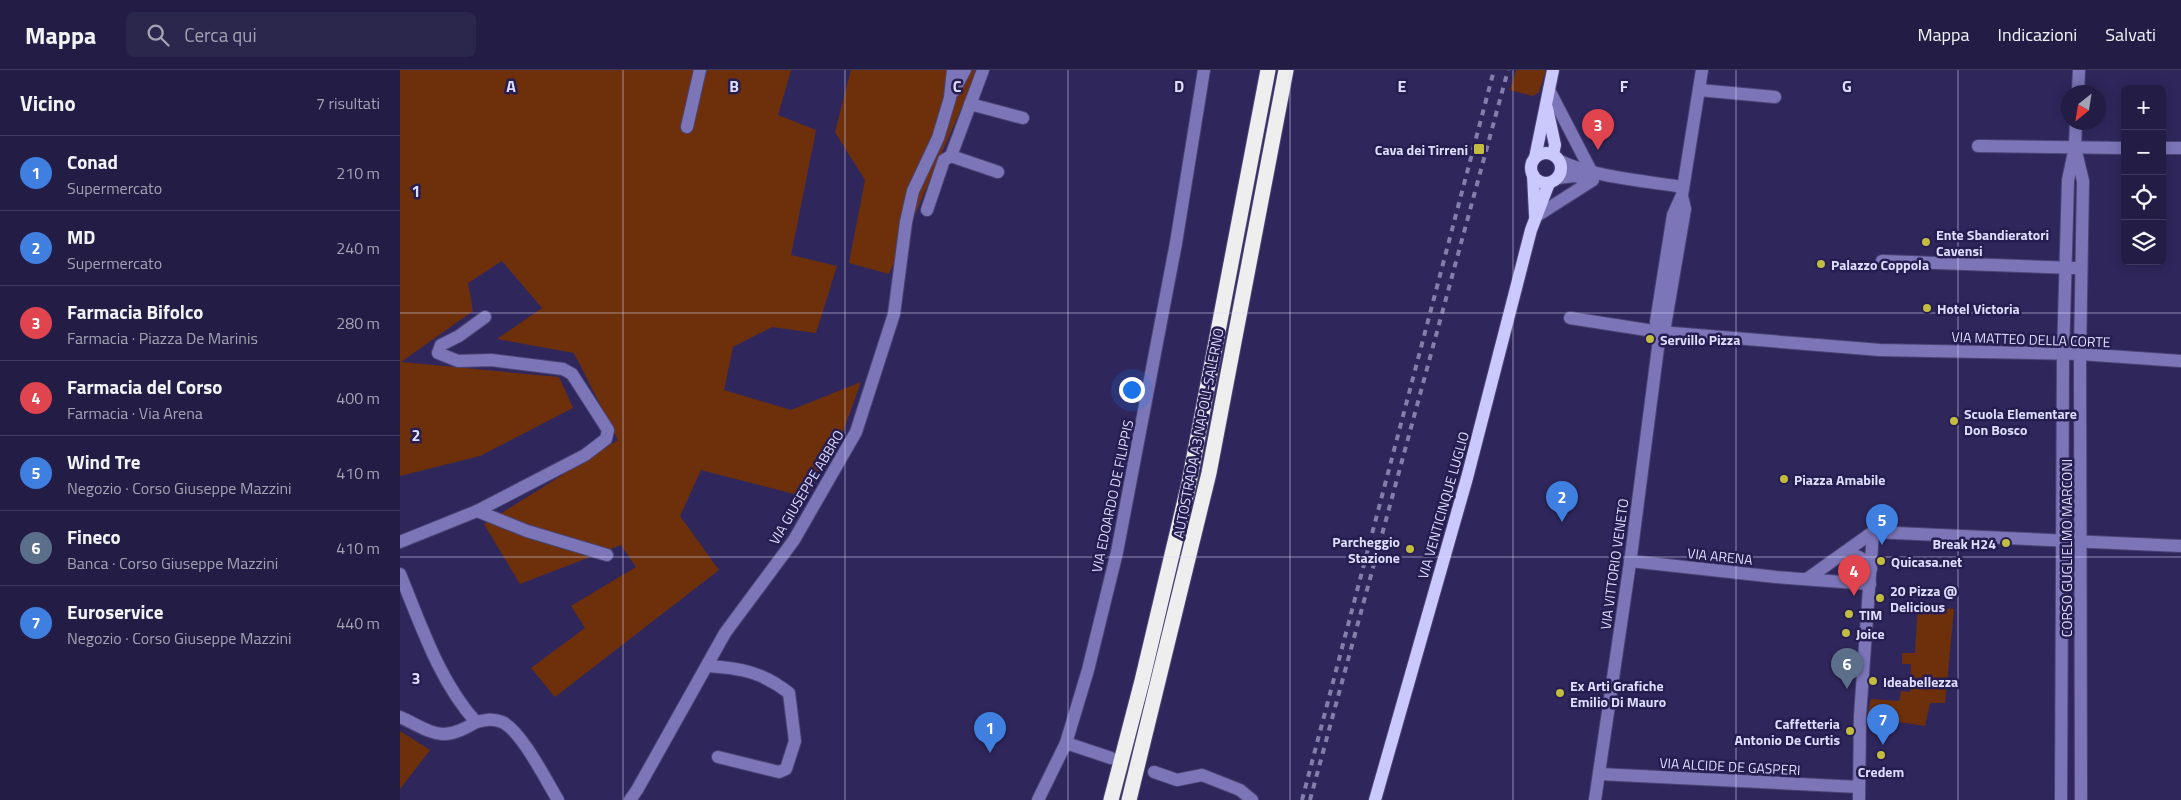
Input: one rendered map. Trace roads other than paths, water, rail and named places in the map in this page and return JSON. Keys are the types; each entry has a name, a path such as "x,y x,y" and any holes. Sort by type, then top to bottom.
{"highway":[{"name":"AUTOSTRADA A3 NAPOLI-SALERNO","path":"1111,800 1187,491 1268,70"},
{"name":"AUTOSTRADA A3 NAPOLI-SALERNO","path":"1129,800 1209,473 1286,70"}],"main road":[{"path":"1535,217 1531,166 1535,158 1553,70"},
{"path":"1535,217 1553,181 1562,170 1556,158 1547,105"},
{"path":"1535,158 1541,154 1556,158"},
{"path":"1533,175 1539,182 1553,181"},
{"name":"VIA VENTICINQUE LUGLIO","path":"1375,800 1467,478 1535,217"}],"street":[{"path":"687,127 700,70"},
{"name":"VIA GIUSEPPE ABBRO","path":"630,800 725,633 794,540 856,432 894,314 906,222 913,191 938,138 950,98 953,70"},
{"path":"950,98 965,70"},
{"path":"927,210 944,160 952,156 983,70"},
{"name":"VIA EDOARDO DE FILIPPIS","path":"1038,800 1066,743 1088,670 1117,552 1176,243 1204,70"},
{"name":"VIA VITTORIO VENETO","path":"1595,800 1630,561 1660,332 1656,322 1672,215 1682,191 1702,70"},
{"path":"2078,85 2079,70"},
{"path":"1549,90 1592,176"},
{"path":"1699,90 1775,97"},
{"path":"970,104 1023,118"},
{"name":"CORSO GUGLIELMO MARCONI","path":"2061,800 2063,355 2068,180 2075,147 2076,130"},
{"path":"1978,146 2121,148"},
{"name":"CORSO GUGLIELMO MARCONI","path":"2075,147 2083,181 2080,354 2081,800"},
{"path":"2166,148 2181,148"},
{"path":"952,156 998,172"},
{"path":"1556,158 1592,176"},
{"path":"1553,181 1574,176 1592,176 1682,191"},
{"path":"1535,217 1592,176"},
{"path":"1882,261 2081,268"},
{"path":"400,542 477,511 585,455 606,439 608,430 572,374 563,369 490,360 458,361 438,353 441,346 459,336 485,317"},
{"name":"VIA MATTEO DELLA CORTE","path":"1570,318 1660,332 1880,350 2080,354 2181,360"},
{"path":"477,511 527,531 607,555"},
{"path":"1807,579 1873,532 2181,546"},
{"path":"1859,794 1860,716 1873,532"},
{"path":"1843,554 1857,555 1864,559 1871,569"},
{"name":"VIA ARENA","path":"1630,561 1870,584"},
{"path":"400,574 434,657 467,712 476,722"},
{"path":"2063,650 2081,650"},
{"path":"707,666 737,668 773,680 790,693 795,741 786,769 779,772 718,757"},
{"path":"400,717 428,731 446,735 460,732 476,722 490,719 503,722 515,731 558,800"},
{"path":"2061,730 2081,730"},
{"path":"1066,743 1111,758"},
{"path":"1154,772 1178,780 1202,775 1240,790 1252,800"},
{"name":"VIA ALCIDE DE GASPERI","path":"1599,774 1859,794"}],"railway":[{"path":"1302,800 1494,70"},
{"path":"1310,800 1508,70"}],"place":[{"name":"Cava dei Tirreni","path":"1479,149"},
{"name":"Farmacia Bifolco","path":"1598,150"},
{"name":"Ente Sbandieratori Cavensi","path":"1926,242"},
{"name":"Palazzo Coppola","path":"1821,264"},
{"name":"Hotel Victoria","path":"1927,308"},
{"name":"Servillo Pizza","path":"1650,339"},
{"name":"Scuola Elementare Don Bosco","path":"1954,421"},
{"name":"Piazza Amabile","path":"1784,479"},
{"name":"MD","path":"1562,522"},
{"name":"Break H24","path":"2006,543"},
{"name":"Wind Tre","path":"1882,545"},
{"name":"Parcheggio Stazione","path":"1410,549"},
{"name":"Quicasa.net","path":"1881,561"},
{"name":"Farmacia del Corso","path":"1854,596"},
{"name":"20 Pizza @ Delicious","path":"1880,598"},
{"name":"TIM","path":"1849,614"},
{"name":"Joice","path":"1846,633"},
{"name":"Ideabellezza","path":"1873,681"},
{"name":"Fineco","path":"1847,689"},
{"name":"Ex Arti Grafiche Emilio Di Mauro","path":"1560,693"},
{"name":"Caffetteria Antonio De Curtis","path":"1850,731"},
{"name":"Euroservice","path":"1883,745"},
{"name":"Conad","path":"990,753"},
{"name":"Credem","path":"1881,755"}]}
